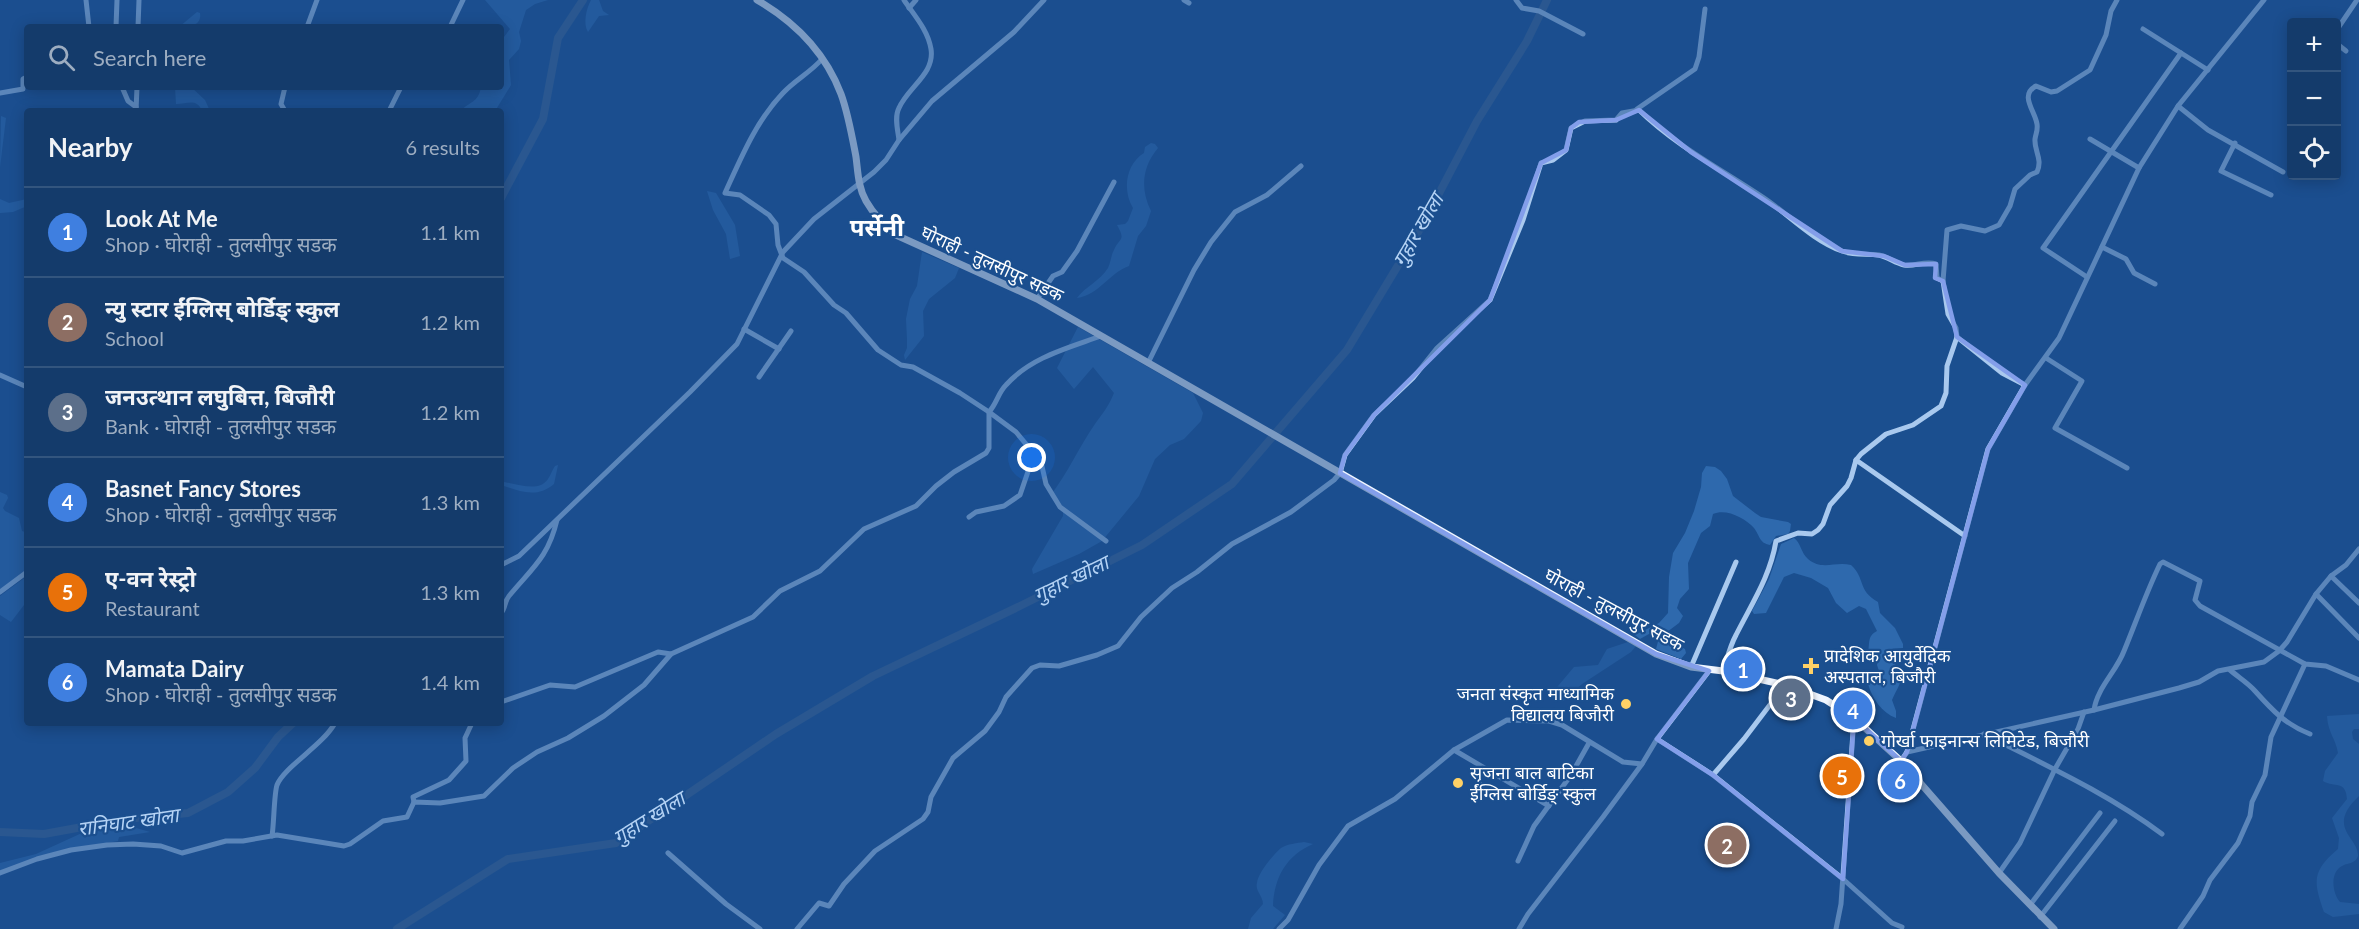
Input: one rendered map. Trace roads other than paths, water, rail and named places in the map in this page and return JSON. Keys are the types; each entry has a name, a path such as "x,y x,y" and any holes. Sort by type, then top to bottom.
{"main road":[{"name":"घोराही - तुलसीपुर सडक","path":"758,0 787,18 805,34 822,59 841,94 856,157 859,183 865,200 879,221 896,235 1037,299 1656,654 1691,667 1723,671 1785,685 1826,700 1854,718 1901,761 1998,873 2054,929"}],"street":[{"path":"86,0 88,24"},
{"path":"116,24 117,0"},
{"path":"138,24 139,0"},
{"path":"308,24 317,0"},
{"path":"451,24 462,0"},
{"path":"899,140 897,113 899,107 909,91 926,74 932,57 928,39 903,0"},
{"path":"909,8 916,0"},
{"path":"504,563 519,556 737,344 783,252 814,219 886,160 899,140 932,101 1014,32 1044,0"},
{"path":"1516,0 1522,8 1539,11 1583,34"},
{"path":"1723,671 1735,638 1773,562 1776,541 1798,533 1812,534 1818,530 1823,524 1830,505 1851,478 1856,460 1881,437 1913,424 1941,406 1946,393 1947,366 1957,337 1956,328 1946,306 1943,281 1947,230 1961,226 1984,231 1999,225 2010,207 2015,189 2030,175 2037,172 2040,165 2035,142 2038,128 2028,103 2031,88 2036,86 2051,92 2057,91 2090,69 2106,35 2116,0"},
{"path":"1901,761 1907,752 1988,449 2025,385 2059,338 2139,168 2178,106 2264,0"},
{"path":"2341,24 2356,0"},
{"path":"797,929 819,903 829,906 844,884 875,851 924,819 931,796 953,758 985,731 999,712 1006,697 1032,668 1040,665 1059,666 1118,646 1141,617 1172,588 1197,572 1232,544 1291,512 1340,473 1345,454 1374,415 1413,378 1437,348 1490,300 1523,220 1541,163 1553,160 1566,150 1573,126 1585,121 1616,120 1622,113 1637,109 1695,69 1699,57 1705,9"},
{"path":"2143,29 2208,70"},
{"path":"2341,47 2346,51"},
{"path":"2087,277 2043,248 2181,53"},
{"path":"822,59 782,94 764,118 750,138 725,193 740,195 769,215 776,224 778,245 785,261 804,272 834,305 846,313 878,350 901,365 913,367 989,411 1016,432 1041,462 1046,484 1060,507 1106,541"},
{"path":"0,93 22,89 24,78"},
{"path":"123,90 135,108"},
{"path":"136,90 136,108"},
{"path":"283,108 281,104 284,90"},
{"path":"390,108 399,90"},
{"path":"2178,106 2208,130 2235,143 2283,172"},
{"path":"1637,109 1691,152 1769,202 1828,244 1857,255 1884,256 1905,265 1931,262 1936,264 1937,278 1943,281"},
{"path":"2090,140 2139,168"},
{"path":"2235,143 2222,171 2271,195"},
{"path":"1148,363 1194,270 1211,242 1235,212 1267,195 1301,166"},
{"path":"1037,299 1053,276 1062,272 1077,250 1114,182"},
{"path":"2102,247 2126,259 2134,273 2155,284"},
{"path":"744,329 779,350"},
{"path":"759,378 791,331"},
{"path":"414,802 440,804 484,796 521,763 604,717 645,685 671,654 753,617 780,591 820,571 864,529 916,506 954,472 987,453 989,411 997,404 1000,391 1016,375 1029,365 1056,352 1101,336"},
{"path":"1957,337 2001,373 2025,385"},
{"path":"2046,358 2082,381 2055,428 2127,468"},
{"path":"0,375 24,386"},
{"path":"969,517 976,512 1004,506 1020,495 1034,454"},
{"path":"1856,460 1965,536"},
{"path":"504,610 506,599 539,564 550,543 557,518"},
{"path":"1907,752 2094,710 2180,688 2199,682 2218,671 2264,662 2279,651 2316,594 2359,549"},
{"path":"1691,667 1736,562"},
{"path":"2094,710 2100,693 2124,653 2140,608 2161,562 2200,581 2195,600 2200,606 2279,651 2305,664 2326,666 2357,678 2359,671"},
{"path":"0,592 24,575"},
{"path":"2331,576 2359,603"},
{"path":"2316,594 2359,638"},
{"path":"504,701 550,685 575,687 658,652 671,654"},
{"path":"2180,929 2203,896 2210,880 2238,843 2250,816 2252,802 2265,775 2271,737 2305,664"},
{"path":"2230,670 2292,727 2310,734"},
{"path":"1519,929 1527,914 1554,883 1642,764 1657,739 1709,671"},
{"path":"1713,775 1785,685"},
{"path":"1998,873 2020,843 2055,769 2078,729 2084,712"},
{"path":"1836,929 1843,879 1854,718"},
{"path":"1279,929 1288,920 1319,865 1348,826 1395,799 1454,750 1507,720 1549,721 1563,725 1623,762 1642,764"},
{"path":"272,836 277,785 325,738 333,726"},
{"path":"0,873 37,859 98,846 133,844 161,846 182,853 226,842 243,842 277,835 344,846 383,822 407,817 414,802 413,797 449,780 466,761 465,738 471,726"},
{"path":"1984,735 2055,769 2132,812 2162,834"},
{"path":"1657,739 1713,775 1843,879 1892,923 1902,927"},
{"path":"1518,861 1534,826 1570,775 1589,742"},
{"path":"1454,750 1549,806"},
{"path":"2030,905 2100,813"},
{"path":"2040,917 2115,821"},
{"path":"668,853 726,904 760,929"}],"waterway":[{"name":"रानिघाट खोला","path":"504,192 543,119 558,38 583,0"},
{"name":"गुहार खोला","path":"397,929 508,859 616,843 776,734 873,676 1142,545 1232,484 1347,350 1423,224 1477,121 1527,41 1547,0"},
{"name":"रानिघाट खोला","path":"0,832 44,834 126,819 188,813 228,792 255,768 278,737 290,726"}],"place":[{"name":"प्रादेशिक आयुर्वेदिक अस्पताल, बिजौरी","path":"1811,666"},
{"name":"Look At Me","path":"1743,669"},
{"name":"जनउत्थान लघुबित्त, बिजौरी","path":"1791,698"},
{"name":"जनता संस्कृत माध्यामिक विद्यालय बिजौरी","path":"1626,704"},
{"name":"Basnet Fancy Stores","path":"1853,710"},
{"name":"गोर्खा फाइनान्स लिमिटेड, बिजौरी","path":"1869,741"},
{"name":"ए-वन रेस्ट्रो","path":"1842,776"},
{"name":"Mamata Dairy","path":"1900,780"},
{"name":"सृजना बाल बाटिका ईंग्लिस बोर्डिङ् स्कुल","path":"1458,783"},
{"name":"न्यु स्टार ईंग्लिस् बोर्डिङ् स्कुल","path":"1727,845"}],"district":[{"name":"पर्सेनी","path":"877,228"}]}
